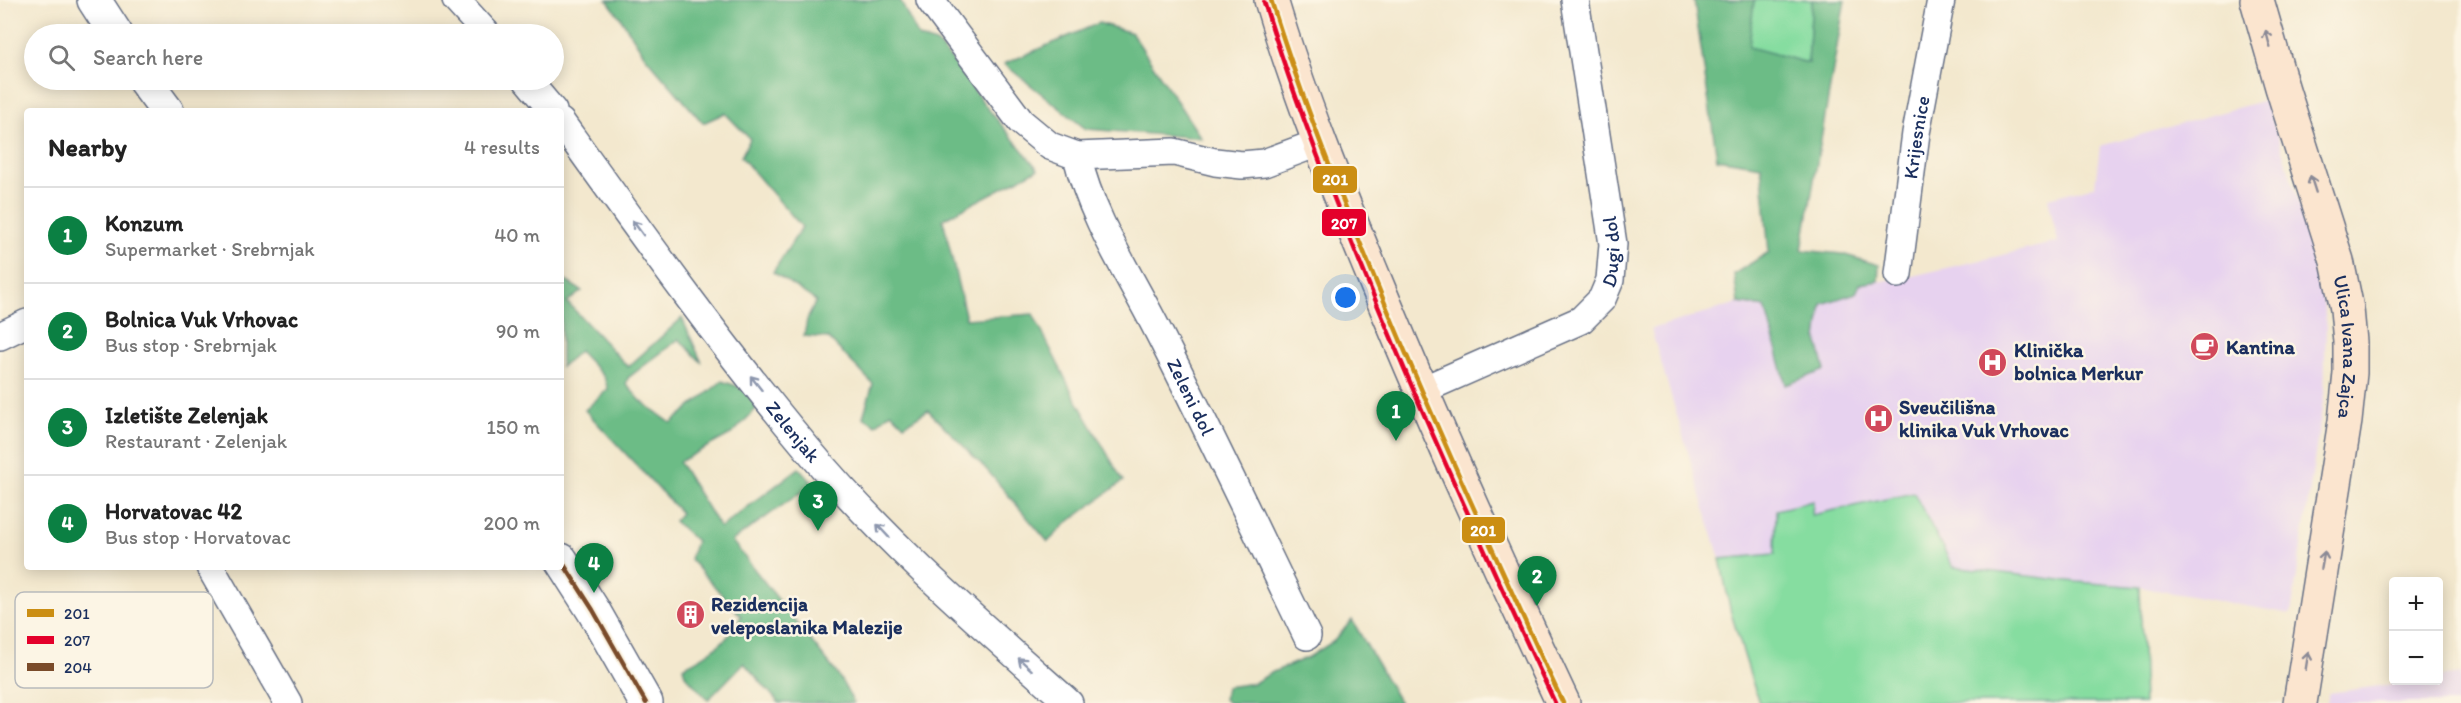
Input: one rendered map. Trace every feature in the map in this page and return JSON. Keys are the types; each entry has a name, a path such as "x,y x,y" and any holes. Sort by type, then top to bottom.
{"main road":[{"path":"1271,0 1292,71 1318,143 1420,391 1563,703"},
{"name":"Ulica Ivana Zajca","path":"2257,0 2337,261 2347,309 2350,342 2345,421 2300,703"}],"street":[{"path":"94,0 110,24"},
{"path":"456,0 478,24"},
{"path":"930,0 1021,122 1050,146 1077,156 1174,152 1215,162 1242,165 1264,163 1318,143"},
{"name":"Dugi dol","path":"1420,391 1581,320 1602,299 1610,280 1613,244 1575,0"},
{"name":"Krijesnice","path":"1898,274 1916,133 1941,0"},
{"path":"151,90 165,108"},
{"path":"535,90 550,108"},
{"name":"Zelenjak","path":"564,126 670,274 807,449 891,538 978,622 1069,703"},
{"name":"Zeleni dol","path":"1077,156 1083,184 1096,214 1159,333 1307,636"},
{"path":"0,336 24,324"},
{"path":"564,565 593,610 646,703"},
{"path":"212,570 288,703"}],"shaded area":[{"name":"Klinička bolnica Merkur","path":"2266,100 2318,263 2326,322 2324,395 2291,614 2140,587 1953,567 1720,559 1651,329 1738,303 1908,277 2058,242 2048,198 2095,186 2100,146"},
{"path":"2461,674 2461,703 2327,703 2329,693 2389,685 2443,685 2443,676"}],"green space":[{"path":"607,0 900,0 919,38 936,43 952,60 985,105 1038,169 943,219 966,319 1033,314 1073,394 1123,481 1067,523 1048,542 987,470 928,410 904,425 891,412 876,425 863,417 873,384 828,338 804,336 807,320 816,301 773,272 802,227 741,157 750,139 725,113 703,123 645,56"},
{"path":"1694,0 1754,0 1749,47 1808,63 1812,0 1845,0 1802,250 1842,254 1879,265 1878,281 1860,284 1856,293 1822,304 1817,339 1825,370 1786,385 1765,307 1738,303 1734,274 1769,252 1761,166 1717,159"},
{"path":"1754,0 1812,0 1808,63 1748,47"},
{"path":"1099,23 1132,33 1201,138 1086,129 1004,64"},
{"path":"564,280 582,291 567,302 628,367 682,318 702,363 679,339 628,378 626,384 641,401 671,423 722,381 737,386 756,398 756,409 733,433 679,462 720,528 799,468 825,496 800,493 732,541 838,675 854,703 779,703 744,663 708,700 685,675 683,667 725,640 741,616 690,559 696,541 674,521 681,513 585,410 608,389 604,377 579,351 564,364"},
{"path":"1914,493 1953,567 2140,587 2144,703 1759,703 1731,613 1720,559 1775,554 1776,510 1813,501 1812,515"},
{"path":"1352,620 1400,703 1228,703 1224,699 1226,687 1254,683 1273,672 1309,657 1334,641"}],"transit line":[{"name":"201","path":"1271,0 1310,114 1384,301 1471,503 1563,703"},
{"name":"207","path":"1264,2 1317,154 1377,304 1464,505 1555,703"},
{"name":"204","path":"564,565 593,610 646,703"}],"place":[{"name":"Kantina","path":"2205,347"},
{"name":"Klinička bolnica Merkur","path":"1993,362"},
{"name":"Sveučilišna klinika Vuk Vrhovac","path":"1878,419"},
{"name":"Konzum","path":"1396,441"},
{"name":"Izletište Zelenjak","path":"818,531"},
{"name":"Horvatovac 42","path":"594,593"},
{"name":"Bolnica Vuk Vrhovac","path":"1537,606"},
{"name":"Rezidencija veleposlanika Malezije","path":"690,615"}]}
